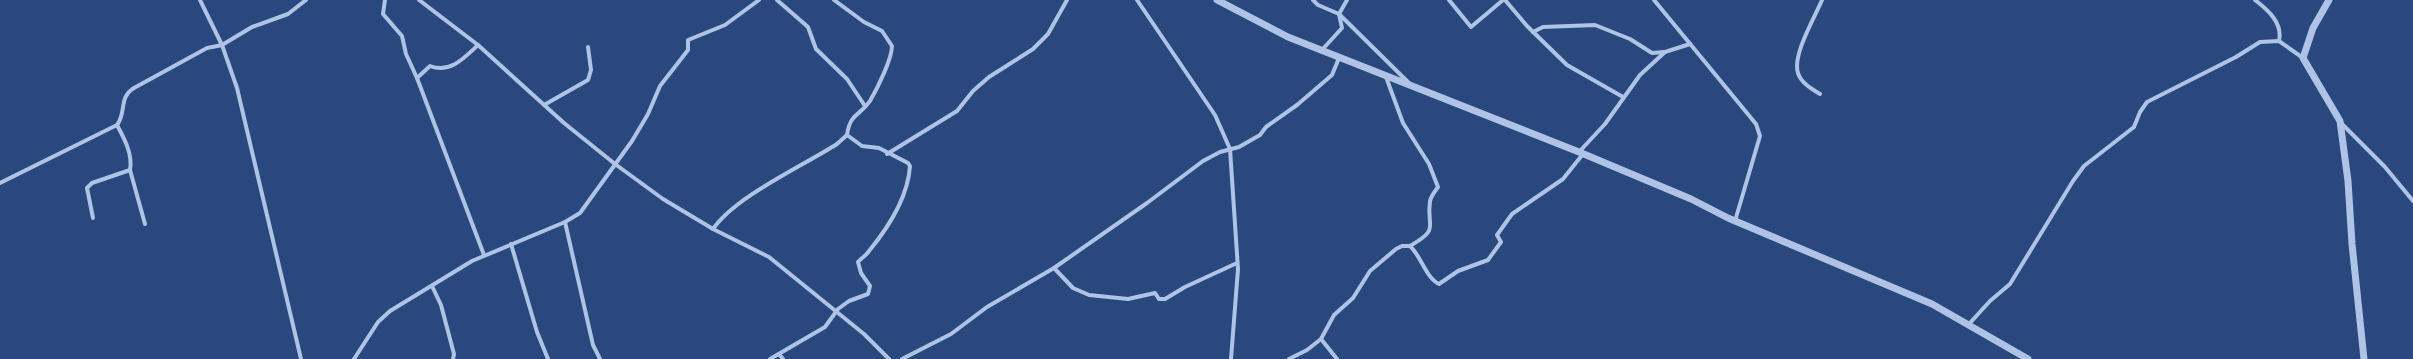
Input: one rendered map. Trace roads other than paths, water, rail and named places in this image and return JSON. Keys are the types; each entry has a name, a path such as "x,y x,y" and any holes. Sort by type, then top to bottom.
{"street":[{"path":"200,0 222,45 248,127 276,260 301,359"},
{"path":"0,183 117,124 122,116 123,99 127,92 207,48 222,45 252,27 288,14 306,0"},
{"path":"385,0 383,14 402,36 406,54 417,78 484,255"},
{"path":"419,0 478,45 544,105 615,164 663,199 713,229 769,258 889,359"},
{"path":"354,359 378,322 390,311 484,255 566,222 580,213 587,206 599,184 615,164 648,114 660,86 688,50 688,40 725,26 759,0"},
{"path":"777,0 808,27 816,49 847,79 865,106"},
{"path":"713,229 722,216 832,147 847,135 848,123 865,106 883,74 892,46 882,31 864,22 834,0"},
{"path":"887,154 957,111 973,91 989,77 1033,49 1048,34 1068,0"},
{"path":"1137,0 1215,115 1230,149 1237,263 1232,359"},
{"path":"1217,0 1288,37 1581,153 1691,199 1735,221 1932,304 2028,359"},
{"path":"1313,0 1318,5 1339,14 1361,34 1414,88"},
{"path":"1321,51 1342,28 1339,14 1347,0"},
{"path":"1449,0 1471,27 1504,0 1533,32 1567,65 1623,97"},
{"path":"1654,0 1756,124 1760,136 1735,221"},
{"path":"1820,94 1807,87 1798,73 1800,48 1822,0"},
{"path":"2256,0 2269,11 2276,23 2281,33 2279,41"},
{"path":"2303,58 2313,28 2329,0"},
{"path":"1533,32 1543,27 1595,25 1630,39 1652,53 1665,52 1690,44"},
{"path":"1969,324 1990,301 2010,284 2073,181 2084,166 2134,127 2140,112 2147,102 2236,57 2260,42 2279,41 2303,58 2340,121 2385,167 2413,201"},
{"path":"417,78 430,66 437,69 446,68 459,62 478,45"},
{"path":"544,105 588,80 591,70 588,46"},
{"path":"1410,246 1417,253 1433,281 1439,284 1458,271 1481,261 1486,262 1501,242 1497,235 1498,232 1505,226 1512,214 1563,180 1581,153 1605,124 1640,75 1665,52"},
{"path":"902,359 951,334 987,307 1054,268 1203,161 1230,149 1239,147 1260,135 1266,128 1311,94 1332,75 1339,58"},
{"path":"1289,359 1307,350 1321,339 1334,315 1353,298 1370,271 1396,249 1402,246 1410,246 1423,238 1430,231 1432,225 1430,201 1438,187 1429,164 1403,123 1386,77"},
{"path":"2340,121 2349,189 2352,244 2364,359"},
{"path":"117,124 126,140 131,163 130,170 145,224"},
{"path":"770,359 826,327 838,309 849,301 868,294 870,286 861,273 858,262 870,250 889,224 910,177 910,166 908,163 887,154 879,148 862,146 847,135"},
{"path":"93,218 87,188 92,183 130,170"},
{"path":"566,222 594,345 600,359"},
{"path":"511,244 537,332 548,359"},
{"path":"1054,268 1073,288 1089,295 1128,299 1155,293 1159,298 1165,299 1185,287 1237,263"},
{"path":"432,286 441,306 454,354 453,359"},
{"path":"1321,339 1337,359"},
{"path":"779,354 783,359"}]}
